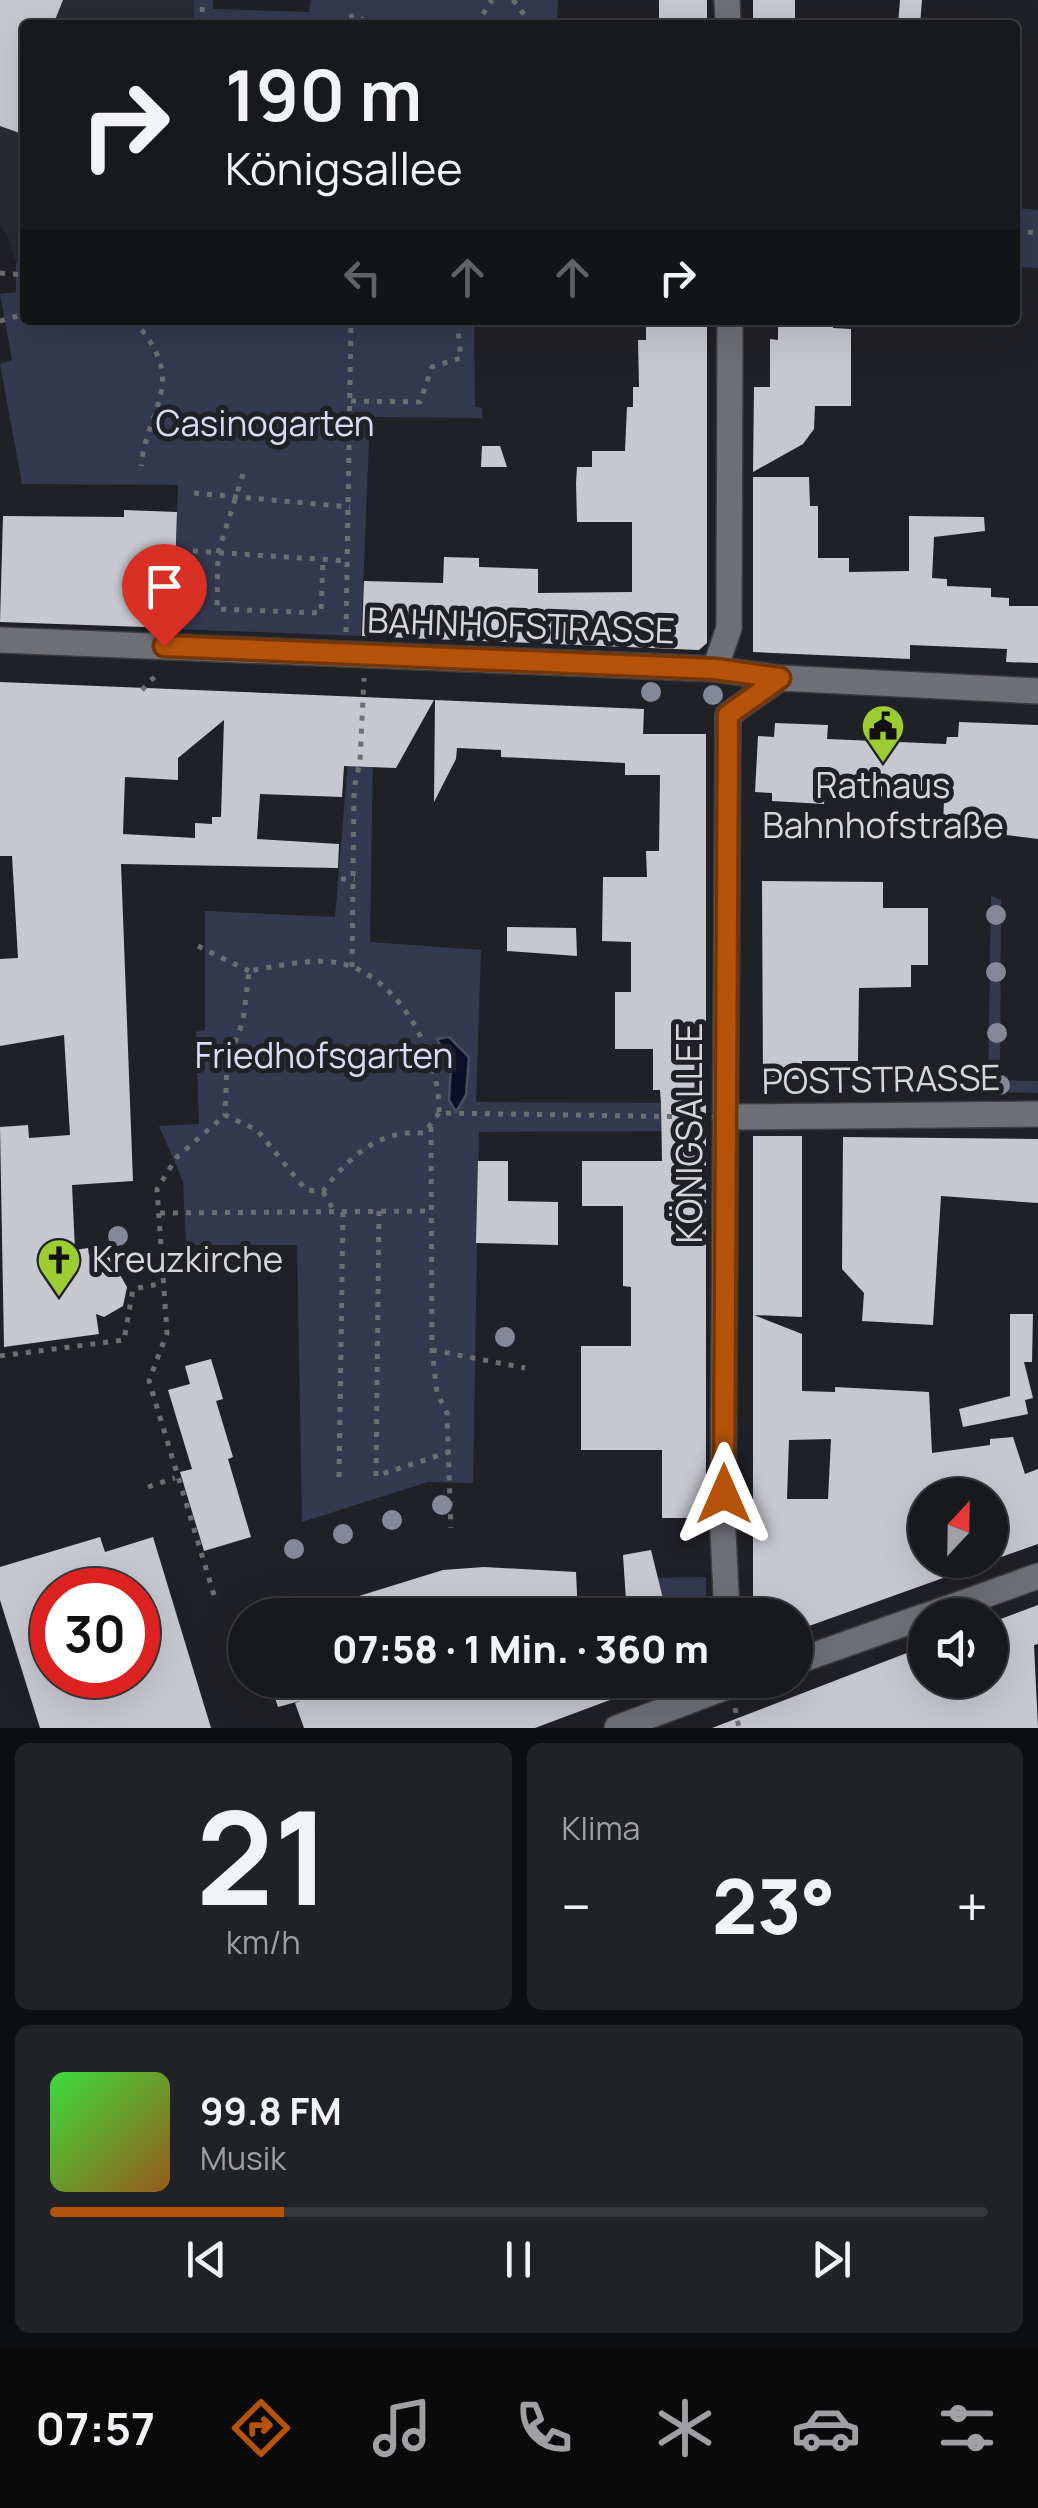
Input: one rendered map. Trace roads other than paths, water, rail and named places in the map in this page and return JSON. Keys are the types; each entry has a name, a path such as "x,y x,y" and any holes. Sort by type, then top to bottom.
{"street":[{"path":"715,669 729,628 730,325"},
{"name":"BAHNHOFSTRASSE","path":"0,640 715,669 780,678 1038,691"},
{"name":"KÖNIGSALLEE","path":"727,1598 724,1532 728,715 780,678"},
{"name":"POSTSTRASSE","path":"725,1118 1038,1114"},
{"path":"977,1598 1038,1576"},
{"path":"813,1656 908,1623"},
{"path":"617,1728 694,1698"}],"place":[{"name":"Rathaus Bahnhofstraße","path":"883,764"},
{"name":"Kreuzkirche","path":"59,1298"}],"park label":[{"name":"Casinogarten","path":"265,424"},
{"name":"Friedhofsgarten","path":"324,1056"}]}
